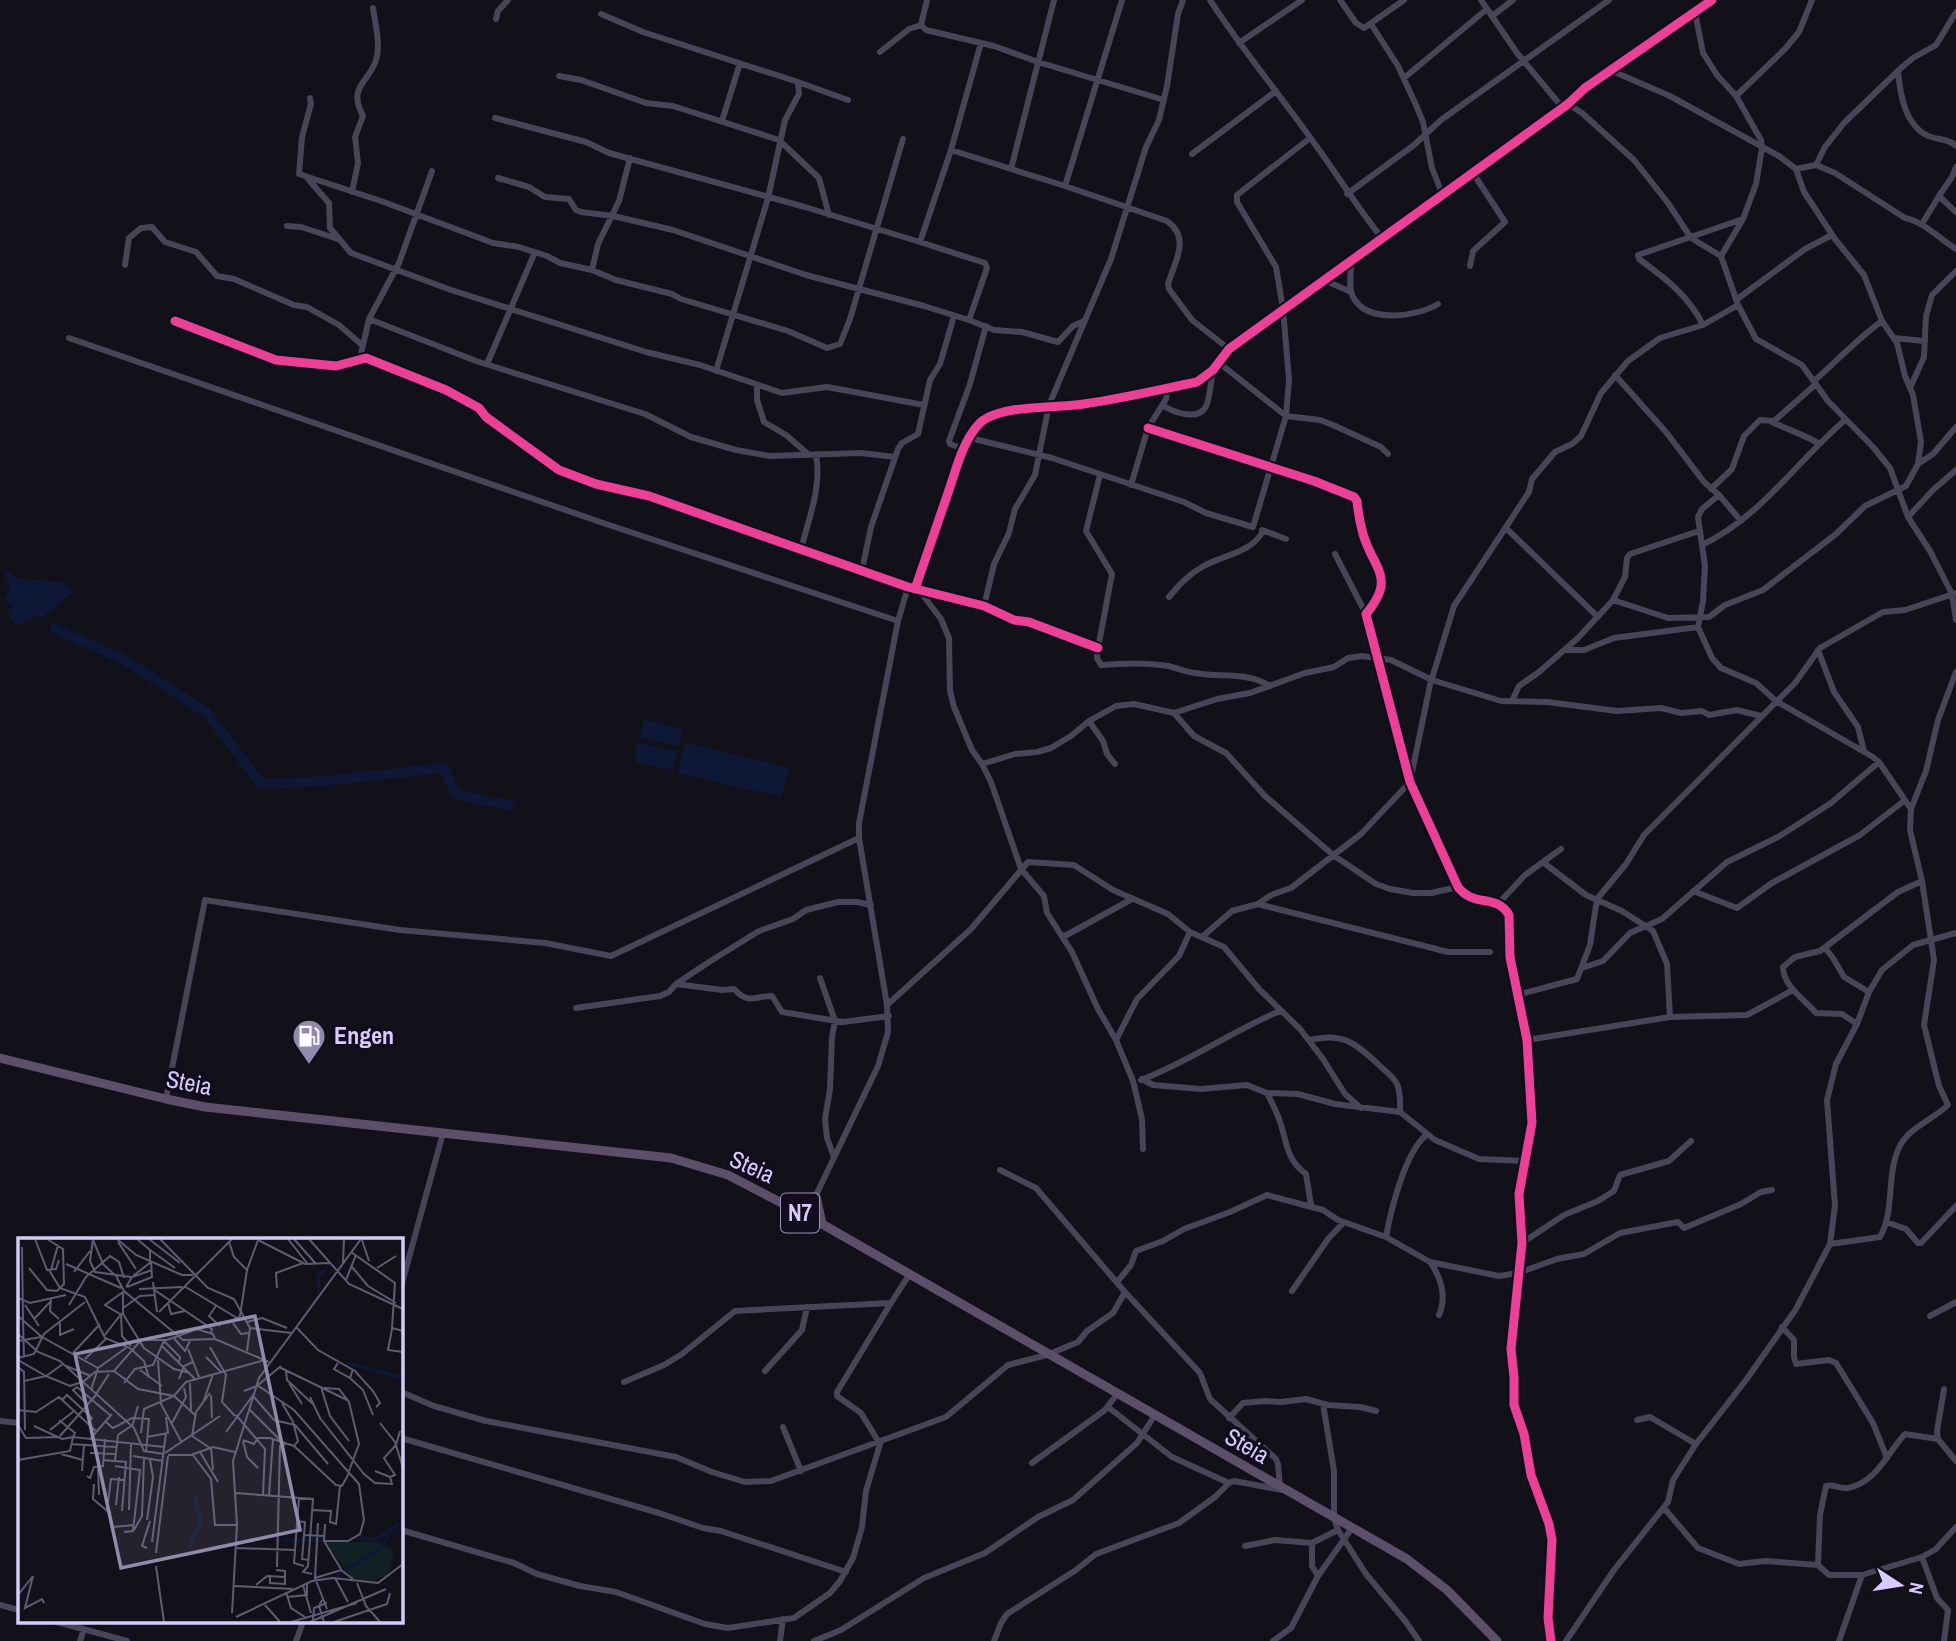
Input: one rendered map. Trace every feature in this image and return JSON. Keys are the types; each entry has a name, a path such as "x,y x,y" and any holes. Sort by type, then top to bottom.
{"main road":[{"name":"Steia","path":"0,1058 166,1100 213,1108 671,1158 727,1175 822,1224 1352,1528 1426,1573 1447,1590 1497,1641"},
{"path":"787,1205 816,1196 822,1224"}],"street":[{"path":"496,19 498,11 508,0"},
{"path":"921,25 927,0"},
{"path":"1011,169 1054,0"},
{"path":"1065,186 1122,0"},
{"path":"984,606 994,564 1009,533 1015,509 1035,475 1049,405 1111,258 1146,146 1159,120 1178,14 1183,0"},
{"path":"1210,0 1347,194 1382,238"},
{"path":"1239,43 1302,0"},
{"path":"1340,0 1359,26 1364,28 1404,0"},
{"path":"1481,0 1524,60 1565,105 1582,113 1634,160 1691,238 1721,256 1737,303 1756,339 1799,362 1845,420 1877,450 1890,468 1908,517 1930,551 1954,598 1956,620"},
{"path":"1492,16 1513,0"},
{"path":"1347,194 1524,60 1609,0"},
{"path":"1695,0 1703,53 1717,75 1737,96 1761,140 1762,148 1756,184 1743,219 1721,256"},
{"path":"806,1216 878,1066 884,1048 889,1016 859,838 860,813 898,621 914,589 964,449 979,423 989,416 1049,405 1075,405 1197,382 1213,370 1229,349 1443,196 1585,88 1712,0"},
{"path":"1737,96 1799,32 1812,0"},
{"path":"352,192 358,163 355,136 363,116 357,97 360,86 377,59 373,8"},
{"path":"1404,78 1487,9"},
{"path":"1816,165 1834,133 1913,58 1937,45 1956,12"},
{"path":"601,14 643,32 848,100"},
{"path":"1371,24 1404,78 1423,122 1433,168 1443,196"},
{"path":"921,25 926,30 981,43 1164,100"},
{"path":"880,52 909,29 921,25"},
{"path":"920,242 951,150 981,43"},
{"path":"722,121 740,63"},
{"path":"1612,71 1670,96 1796,169 1804,192 1832,235 1864,275 1882,321 1894,338 1910,388 1920,433 1918,464 1908,484 1865,506 1836,534 1771,585 1725,605 1709,617 1668,618 1612,600"},
{"path":"1898,71 1900,93 1916,128 1933,137 1951,141 1956,146"},
{"path":"559,76 581,80 646,103 673,106 779,140 819,178 829,215"},
{"path":"716,371 768,198 779,140 785,120 799,94 799,82"},
{"path":"1192,154 1276,91"},
{"path":"310,98 311,104 302,137 299,174 493,243 513,245 616,280 672,293 681,299 788,331 827,348 840,344 844,335 903,139"},
{"path":"495,118 586,142 608,153 829,215 985,263 987,268 970,320"},
{"path":"1253,527 1286,416 1289,379 1283,309 1276,267 1237,202 1237,195 1310,138"},
{"path":"951,150 1065,186 1167,221 1176,227 1181,243 1168,284 1169,289 1192,320 1229,349"},
{"path":"592,270 598,244 613,216 630,159"},
{"path":"1796,169 1816,165 1835,173 1905,218 1916,220 1939,240 1956,249"},
{"path":"1922,224 1956,167"},
{"path":"360,358 369,319 395,271 432,171"},
{"path":"1470,265 1473,251 1505,222 1473,173"},
{"path":"307,177 328,203 330,228 338,239 353,254 395,271 646,352 716,371 757,387 782,393 827,387 924,405"},
{"path":"498,178 529,187 545,197 569,199 576,210 581,212 613,216 685,234 750,258 924,306 997,331 1022,332 1058,342 1073,326 1084,321"},
{"path":"1939,196 1956,212"},
{"path":"1703,325 1691,303 1638,257 1641,253 1743,219"},
{"path":"286,226 301,227 338,239"},
{"path":"125,265 129,238 141,228 152,227 165,242 196,251 217,276 234,279 294,305 307,307 339,325 362,345"},
{"path":"1202,937 1232,911 1258,904 1271,895 1291,888 1369,827 1410,782 1432,680 1454,606 1506,528 1528,492 1532,479 1555,452 1581,436 1601,393 1615,375 1636,353 1660,338 1703,325 1737,303 1805,249 1832,235"},
{"path":"487,364 535,252"},
{"path":"1351,292 1352,259"},
{"path":"1910,388 1924,357 1926,316 1932,295 1956,271"},
{"path":"1324,280 1351,292 1359,304 1375,314 1419,312 1438,304"},
{"path":"862,570 871,527 895,457 902,443 918,434 930,380 940,364 954,316"},
{"path":"369,319 487,364 645,414 696,439 770,456 861,453 895,457"},
{"path":"175,320 276,360 336,366 366,358 397,368 479,408 486,417 559,470 596,484 649,496 914,589 984,606 1014,620 1029,622 1098,648"},
{"path":"1772,422 1857,340 1882,321"},
{"path":"964,449 950,444 949,441 970,384 986,326"},
{"path":"69,338 567,511 898,621"},
{"path":"1894,338 1924,341"},
{"path":"1218,362 1286,416 1320,420 1334,425 1381,447 1388,454"},
{"path":"1161,405 1180,414 1203,410 1207,404 1213,370"},
{"path":"1615,375 1741,521"},
{"path":"757,387 757,400 764,422 786,435 808,454"},
{"path":"1131,485 1148,428 1167,395 1168,388"},
{"path":"1711,489 1732,468 1744,436 1760,420 1772,422 1818,443"},
{"path":"1702,545 1723,535 1768,498 1818,443 1845,420"},
{"path":"1918,464 1933,453 1956,427"},
{"path":"1148,428 1350,495 1357,501 1363,536 1381,574 1381,588 1366,614"},
{"path":"970,438 1039,455 1184,502 1206,513 1286,539"},
{"path":"801,549 818,482 816,455"},
{"path":"1908,517 1956,470"},
{"path":"1100,475 1086,531 1112,574 1098,648 1097,658 1101,665 1152,664 1192,673 1247,677 1270,686"},
{"path":"1719,495 1699,514 1705,566 1698,627 1718,666 1756,683 1776,701 1879,762 1911,809"},
{"path":"1506,528 1598,617"},
{"path":"1169,597 1188,576 1203,566 1252,544 1263,531"},
{"path":"1512,701 1520,686 1565,650 1612,600 1625,577 1630,554 1699,531"},
{"path":"1335,554 1366,614 1410,782 1458,887 1471,899 1498,904 1509,915 1510,957 1527,1040 1532,1123 1520,1194 1522,1242 1511,1349 1514,1405 1525,1440 1531,1475 1552,1540 1548,1618 1551,1641"},
{"path":"914,589 941,619 949,638 950,691 954,707 972,750 982,764 1021,869 1043,895 1047,913 1063,937 1116,1040 1133,1081 1142,1119 1143,1149"},
{"path":"1517,995 1575,981 1590,946 1598,899 1654,823 1795,683 1818,650 1884,612 1905,610 1954,598"},
{"path":"1565,650 1584,650 1614,638 1698,627"},
{"path":"1818,650 1834,692 1858,727 1864,751"},
{"path":"982,764 1015,754 1051,748 1115,706 1126,704 1174,713 1270,686 1305,673 1334,667 1348,658 1364,656 1391,660 1432,680 1491,699 1548,702 1617,711 1661,708 1681,713 1702,711 1709,715 1737,710 1761,716"},
{"path":"1830,1244 1880,1237 1886,1222 1896,1155 1901,1144 1906,1137 1948,1105 1939,1086 1924,1021 1933,971 1922,881 1910,830 1911,809 1926,771 1938,720 1956,672"},
{"path":"1174,713 1195,736 1226,753 1265,796 1333,855 1376,884 1390,890 1431,893 1458,887"},
{"path":"1089,721 1115,764"},
{"path":"1582,969 1603,961 1630,933 1662,919 1727,862 1778,837 1831,803 1879,762"},
{"path":"1693,891 1737,908 1783,877 1860,835 1904,801"},
{"path":"166,1100 205,900 400,930 545,943 611,956 859,838"},
{"path":"1498,904 1525,875 1561,849"},
{"path":"887,1005 971,929 1021,869 1032,860 1067,863 1132,899 1168,914 1190,932 1230,951 1254,984 1308,1040 1343,1091 1362,1108"},
{"path":"1544,863 1576,888 1647,926 1656,936 1665,957 1670,1017"},
{"path":"1857,1024 1842,1014 1816,1013 1793,990 1783,967 1795,957 1825,948 1898,892 1922,881"},
{"path":"1063,937 1132,899"},
{"path":"576,1008 649,999 669,992 676,984 759,931 793,919 809,909 838,902 871,905"},
{"path":"1258,904 1448,952 1490,952"},
{"path":"1116,1040 1137,999 1179,956 1190,932"},
{"path":"1566,1641 1614,1570 1664,1508 1673,1480 1807,1291 1830,1244 1835,1206 1827,1100 1836,1064 1857,1024 1869,992 1880,974 1913,944 1956,933"},
{"path":"1825,948 1844,977 1869,992"},
{"path":"820,978 835,1021 825,1119 827,1138 834,1157"},
{"path":"676,984 734,989 741,997 748,999 772,996 782,1012 835,1021 852,1023 889,1016"},
{"path":"1527,1040 1670,1017 1746,1015 1793,990"},
{"path":"1133,1081 1171,1069 1224,1038 1280,1011"},
{"path":"1308,1040 1336,1037 1348,1040 1363,1050 1396,1082 1400,1112"},
{"path":"1142,1079 1156,1085 1201,1089 1247,1085 1266,1093 1298,1094 1335,1104 1400,1112 1426,1135 1479,1159 1524,1161"},
{"path":"1266,1093 1280,1120 1284,1143 1297,1168 1306,1174 1311,1205"},
{"path":"402,1283 443,1133"},
{"path":"1386,1237 1402,1173 1419,1141 1426,1135"},
{"path":"1522,1242 1564,1215 1614,1191 1620,1175 1669,1161 1691,1141"},
{"path":"995,1641 1007,1614 1104,1550 1172,1527 1229,1483 1234,1481 1283,1489 1276,1459 1210,1399 1200,1373 1125,1292 1036,1188 1000,1170"},
{"path":"1117,1282 1131,1265 1139,1249 1230,1212 1262,1195 1311,1205 1343,1223 1386,1237 1430,1262 1493,1276 1518,1273 1557,1259 1584,1254 1620,1233 1678,1222 1684,1227 1772,1189"},
{"path":"1886,1222 1906,1228 1918,1243 1921,1243 1956,1206"},
{"path":"1292,1291 1328,1239 1343,1223"},
{"path":"1430,1262 1438,1273 1444,1300 1439,1315"},
{"path":"402,1530 514,1563 537,1574 580,1586 616,1592 705,1624 728,1628 802,1615 830,1593 846,1572 858,1545 866,1491 879,1448 878,1441 861,1413 837,1394 909,1275"},
{"path":"402,1392 434,1406 486,1421 676,1457 745,1482 771,1480 946,1417 1008,1365 1047,1355 1075,1344 1087,1331 1110,1315 1125,1292"},
{"path":"1930,1316 1956,1301"},
{"path":"624,1382 682,1354 735,1311 891,1303"},
{"path":"765,1371 802,1330 807,1307"},
{"path":"1782,1327 1794,1340 1794,1357 1797,1364 1829,1360 1836,1363 1873,1423 1887,1458"},
{"path":"1944,1388 1937,1425 1938,1439 1956,1461"},
{"path":"1032,1464 1108,1407 1117,1394"},
{"path":"1228,1418 1246,1402 1306,1399 1376,1411"},
{"path":"1323,1404 1334,1471 1334,1518 1338,1530 1366,1574 1419,1641"},
{"path":"1108,1407 1181,1462 1229,1483"},
{"path":"814,1641 841,1630 924,1578 985,1553 1038,1517 1073,1500 1137,1443 1155,1415"},
{"path":"1637,1420 1650,1417 1696,1444"},
{"path":"0,1422 18,1423"},
{"path":"783,1427 801,1471"},
{"path":"1938,1439 1905,1434 1887,1458 1862,1483 1848,1488 1826,1486 1820,1516 1818,1565 1829,1575 1862,1575 1922,1557 1936,1549 1956,1527"},
{"path":"402,1438 703,1528 721,1531 846,1572"},
{"path":"1664,1508 1696,1547 1735,1563 1765,1561 1818,1565"},
{"path":"1273,1641 1291,1628 1318,1576 1352,1528"},
{"path":"1245,1546 1282,1540 1312,1543 1338,1530"},
{"path":"1312,1543 1310,1558 1318,1576"},
{"path":"1922,1557 1937,1598 1948,1610 1944,1641"},
{"path":"1839,1641 1862,1575"},
{"path":"0,1605 18,1610"},
{"path":"780,1641 783,1619"},
{"path":"65,1624 127,1641"},
{"path":"296,1641 302,1624"},
{"path":"80,1641 84,1629"}],"water":[{"path":"3,569 20,579 56,581 70,586 73,592 44,616 16,625 7,613 12,607 5,598 10,588"},
{"path":"644,719 681,729 683,731 679,746 640,738"},
{"path":"687,743 787,767 789,771 781,797 681,774 678,770"},
{"path":"637,744 677,752 673,770 635,762"}],"waterway":[{"path":"55,629 127,661 208,714 261,784 314,782 444,768 456,794 511,806"}],"cycle path":[{"path":"915,589 964,448 972,432 986,419 1010,411 1091,403 1197,382 1213,370 1229,349 1568,104 1585,88 1712,0"},
{"path":"175,321 276,360 336,366 366,358 446,390 479,408 486,417 559,470 596,484 649,496 908,587 984,606 1014,620 1029,622 1098,648"},
{"path":"1148,428 1314,481 1354,497 1357,501 1363,534 1380,573 1381,582 1380,591 1366,614 1410,782 1458,887 1471,897 1498,904 1509,915 1510,957 1527,1040 1532,1123 1519,1194 1522,1243 1511,1349 1514,1405 1524,1434 1531,1475 1552,1540 1548,1618 1551,1641"}],"place":[{"name":"Engen","path":"309,1066"}]}
